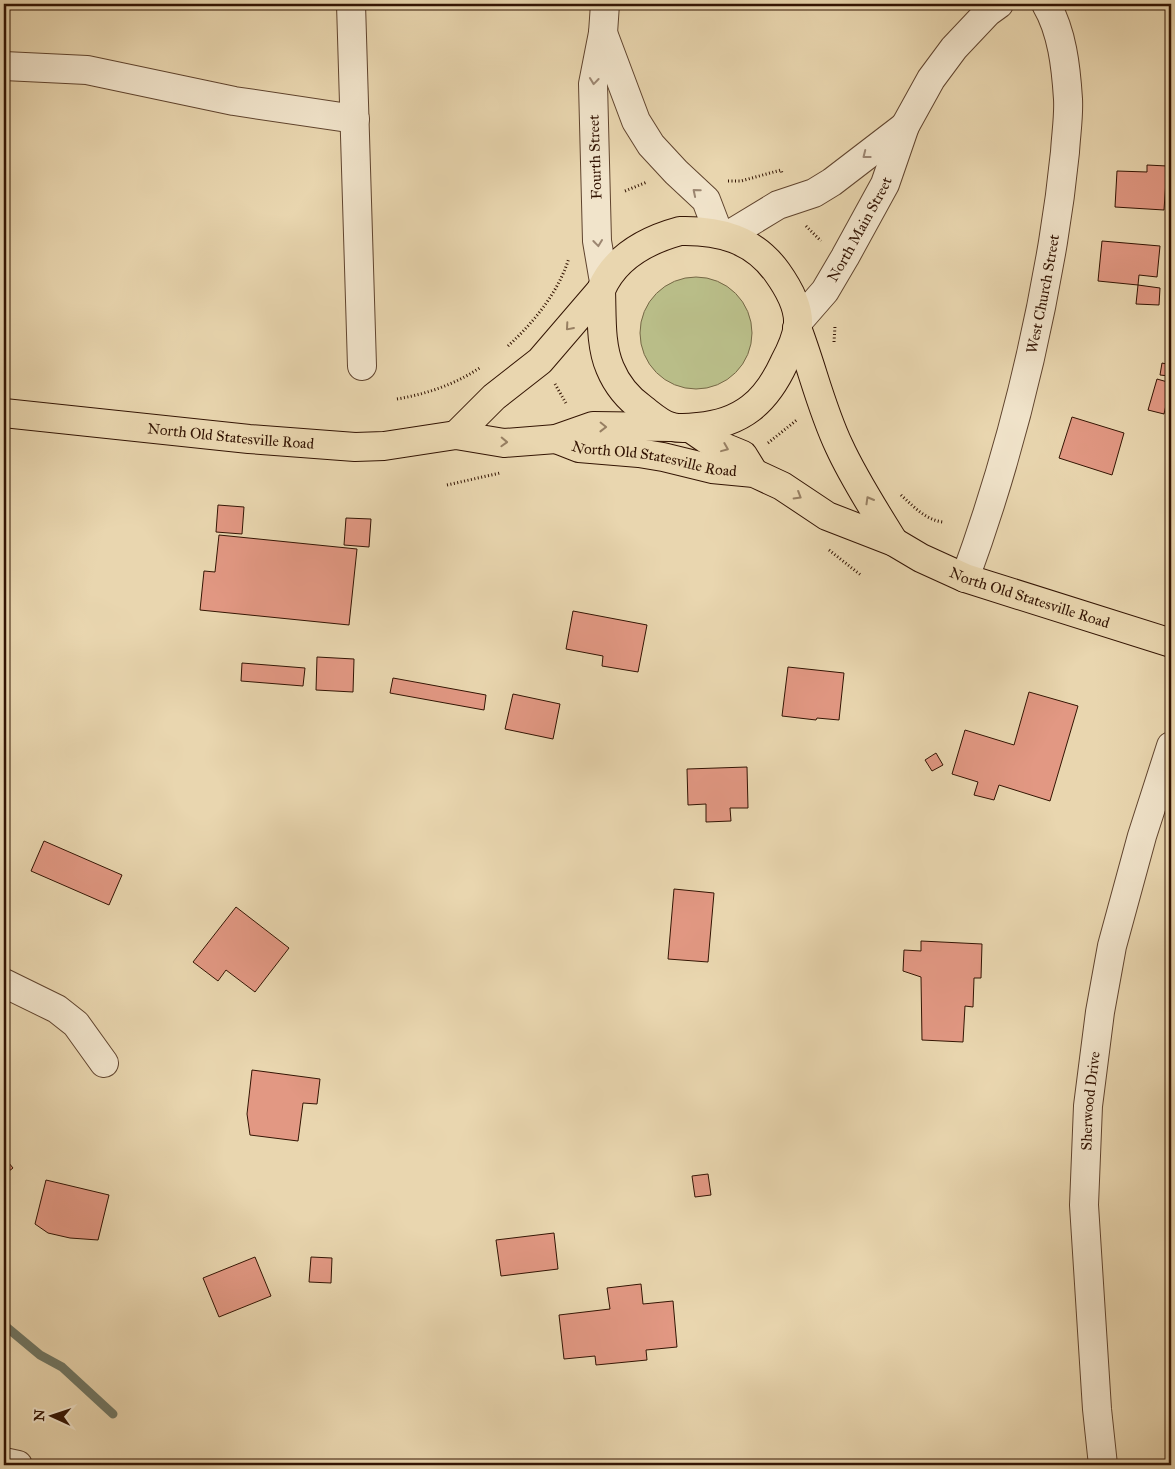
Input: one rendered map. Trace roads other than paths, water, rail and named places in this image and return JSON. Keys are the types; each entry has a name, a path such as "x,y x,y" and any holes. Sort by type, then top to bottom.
{"main road":[{"name":"North Old Statesville Road","path":"603,286 616,266 638,247 658,237 680,231 701,230 723,235 755,249 768,259 792,297 798,325 826,415 839,447 894,542"},
{"path":"456,435 494,397 536,364 603,286"},
{"path":"603,286 605,352 619,386 635,403 654,417 680,428 710,426 726,422 744,415 758,403 776,381 788,356 798,325"},
{"name":"North Old Statesville Road","path":"4,414 249,439 355,447 384,446 456,435 504,443 565,436 593,426 680,428 742,455 753,471"},
{"name":"North Old Statesville Road","path":"565,436 579,448 639,453 712,469 753,471 782,486 827,516 894,542 921,558 965,578 1171,643"}],"street":[{"path":"351,4 362,366"},
{"name":"Fourth Street","path":"603,286 597,241 593,84 605,4"},
{"name":"North Main Street","path":"798,325 825,291 844,259 884,184 905,126 931,79 954,48 988,12 999,4"},
{"name":"West Church Street","path":"965,578 996,487 1023,382 1043,302 1060,204 1068,99 1061,41 1046,4"},
{"name":"Fourth Street","path":"602,33 636,121 651,145 706,200 723,235"},
{"path":"4,66 88,70 234,101 355,119"},
{"name":"North Main Street","path":"723,235 778,205 814,193 832,182 905,126"},
{"name":"Sherwood Drive","path":"1103,1465 1097,1409 1084,1206 1088,1106 1100,1012 1112,946 1142,836 1171,746"},
{"path":"4,982 57,1009 76,1024 104,1063"},
{"path":"4,1462 18,1465"}],"waterway":[{"path":"4,1325 40,1355 62,1367 113,1414"}]}
